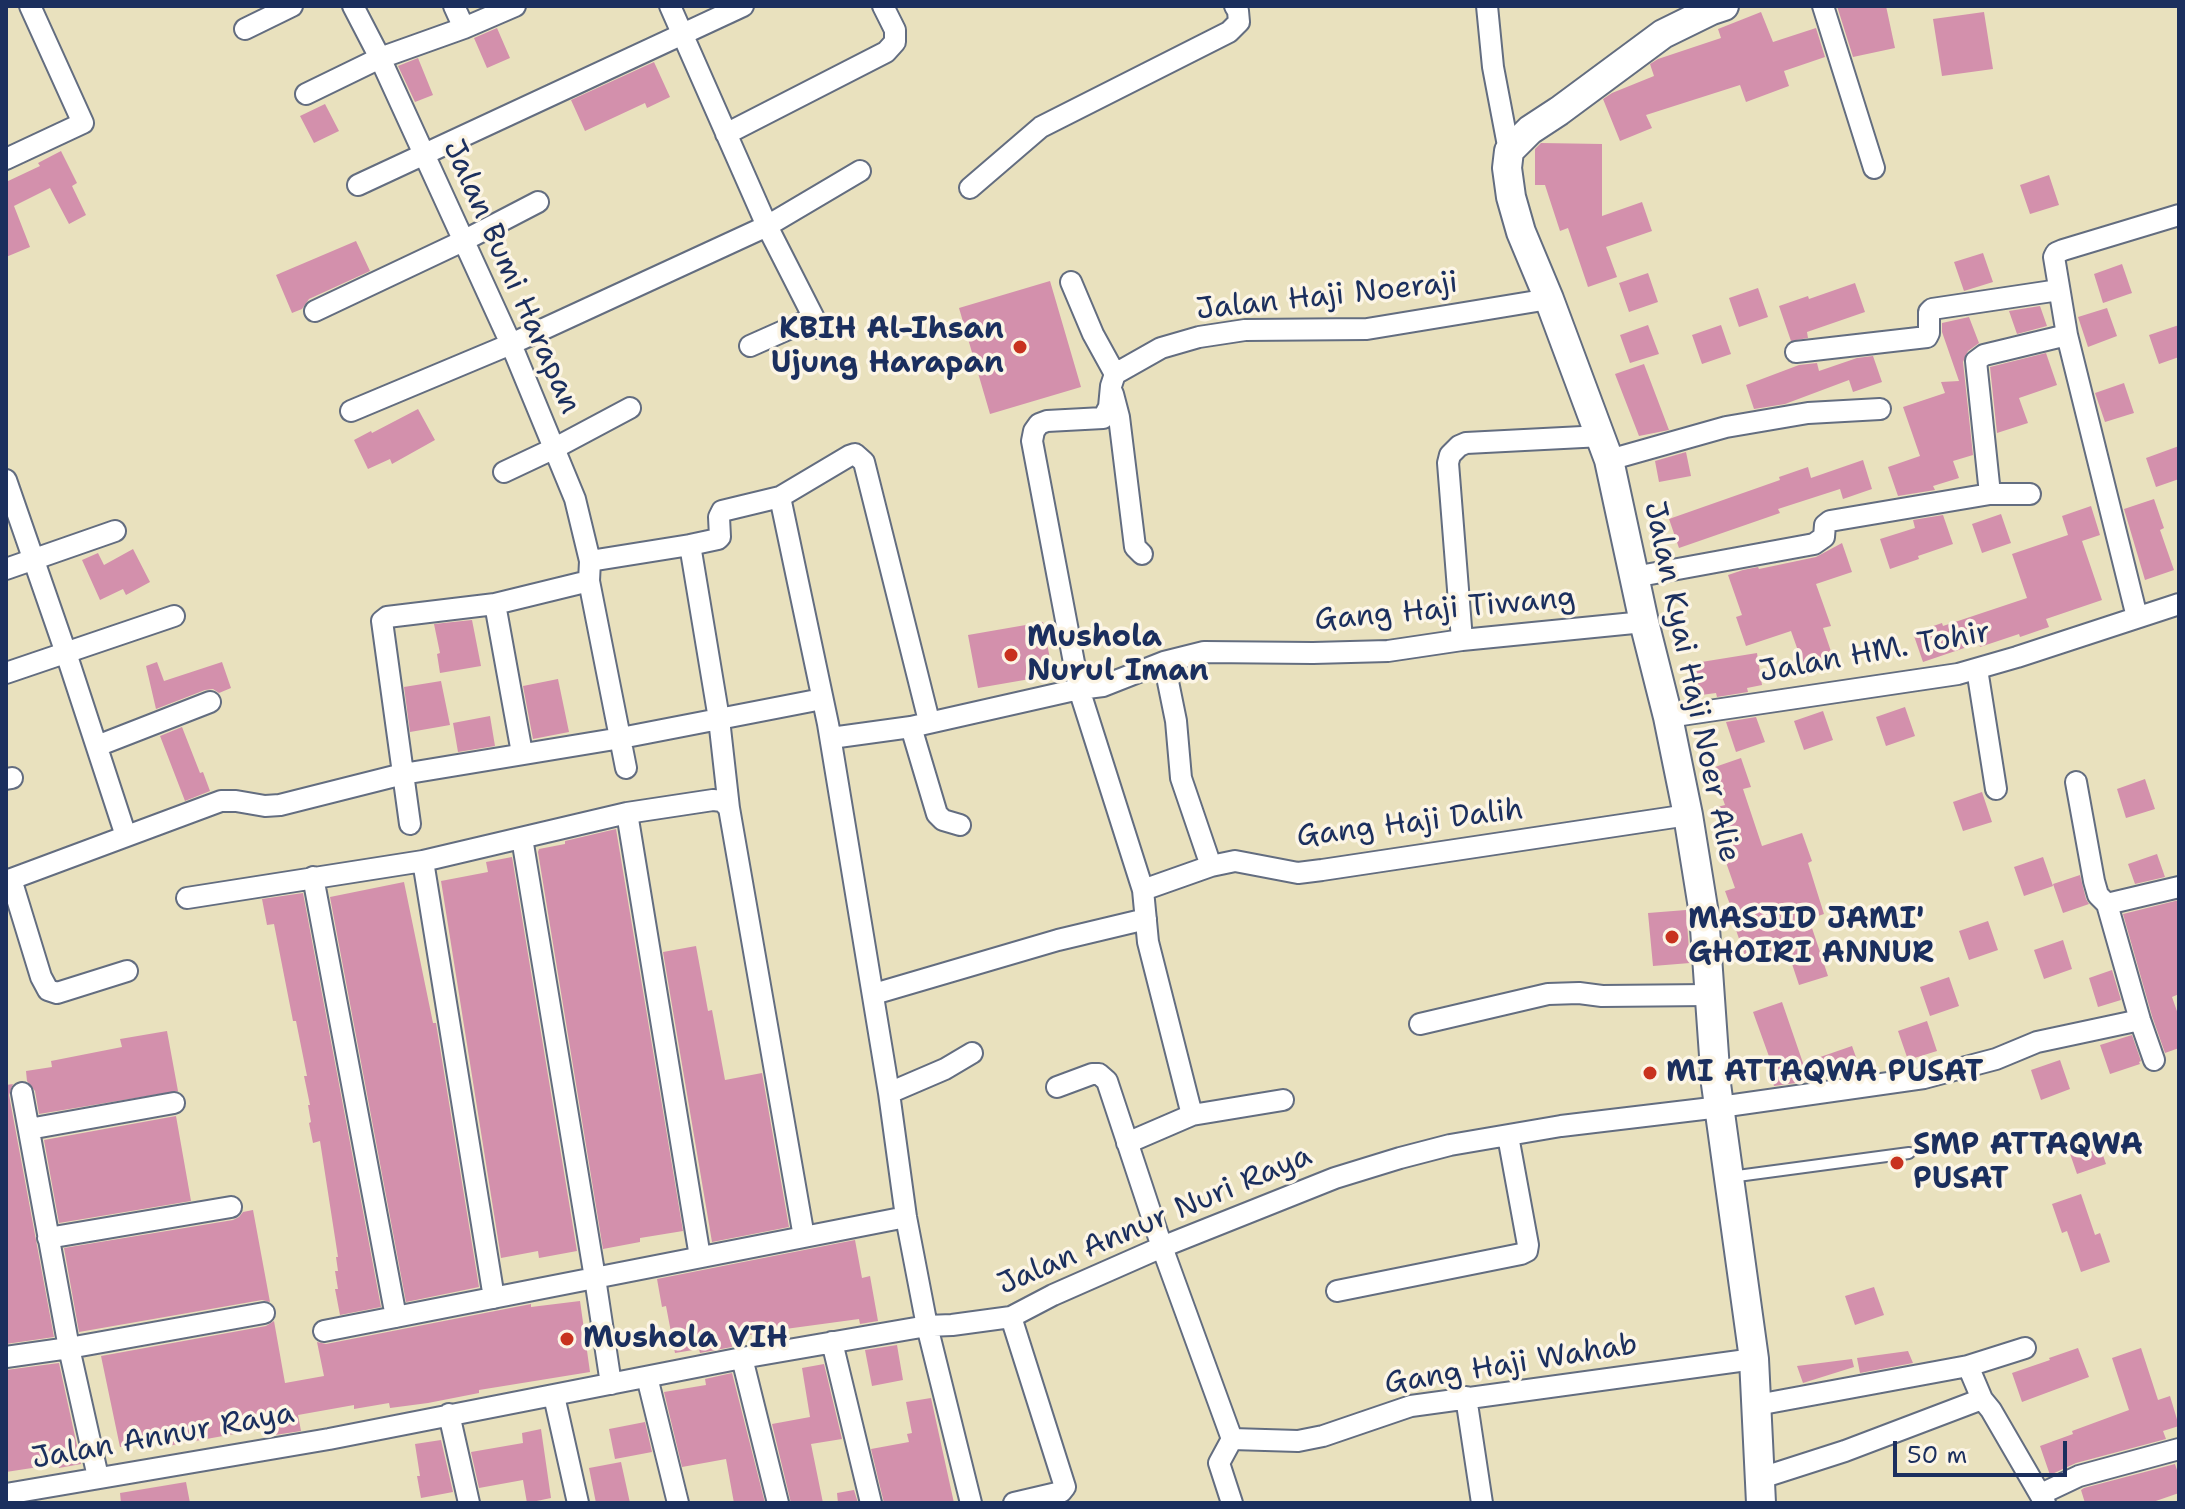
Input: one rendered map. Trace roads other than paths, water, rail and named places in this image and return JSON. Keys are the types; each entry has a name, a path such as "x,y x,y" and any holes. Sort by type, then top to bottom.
{"street":[{"path":"6,159 83,123 30,6"},
{"path":"245,29 292,6"},
{"name":"Jalan Bumi Harapan","path":"353,6 380,58 511,344 575,499 626,768"},
{"path":"454,6 464,28"},
{"path":"306,94 380,58 515,6"},
{"path":"670,6 767,226 816,323 750,346"},
{"path":"358,185 743,6"},
{"path":"726,134 886,52 895,42 895,30 883,6"},
{"path":"970,188 1041,127 1229,32 1239,22 1235,6"},
{"path":"1487,6 1493,67 1509,151"},
{"path":"1509,151 1530,130 1663,34 1724,6"},
{"path":"1823,6 1874,168"},
{"name":"Jalan Kyai Haji Noer Alie","path":"1509,151 1507,168 1511,197 1521,232 1606,448 1688,815 1704,914 1716,1084 1754,1359 1761,1491"},
{"path":"351,411 511,344 767,226 860,171"},
{"path":"315,311 538,202"},
{"path":"2137,617 2067,335 2054,257 2058,252 2177,221"},
{"path":"1071,282 1113,380 1135,547 1142,554"},
{"path":"1796,352 1927,337 1929,312 1932,309 2059,290"},
{"name":"Jalan Haji Noeraji","path":"1113,380 1161,348 1199,337 1245,330 1367,329 1549,299"},
{"path":"1990,494 1976,361 1984,355 2067,335"},
{"path":"1113,380 1109,407 1103,418 1047,421 1039,424 1032,441 1079,689 1143,890 1148,942 1192,1115"},
{"path":"504,472 630,408"},
{"path":"1462,640 1448,463 1450,455 1459,446 1466,443 1606,448 1808,413 1880,409"},
{"path":"410,824 382,621 387,617 495,604 590,571 718,539 722,511 780,497 855,454 864,462 937,814 943,820 960,825"},
{"path":"6,480 126,836"},
{"path":"1634,577 1814,544 1824,537 1825,525 1830,521 1990,494 2030,494"},
{"path":"780,497 831,738 874,994 906,1217 927,1326 971,1503"},
{"path":"6,569 115,531"},
{"path":"690,545 719,719 729,808 804,1237"},
{"path":"495,604 522,753"},
{"name":"Jalan HM. Tohir","path":"1668,717 1958,674 2179,604"},
{"path":"6,673 174,616"},
{"name":"Gang Haji Tiwang","path":"831,738 920,724 1103,686 1164,662 1204,652 1365,652 1644,622"},
{"path":"1164,662 1176,721 1181,778 1211,866"},
{"path":"1977,669 1996,789"},
{"path":"127,971 57,993 48,990 8,880 221,801 280,805 403,774 621,738 822,699"},
{"path":"97,746 210,702"},
{"path":"2076,782 2094,881 2098,895 2107,904 2154,1060"},
{"path":"187,898 423,861 627,813 713,800 722,801 729,808"},
{"path":"627,813 700,1257"},
{"name":"Gang Haji Dalih","path":"1143,890 1211,866 1235,861 1298,873 1688,815"},
{"path":"522,838 611,1384"},
{"path":"423,861 494,1298"},
{"path":"313,877 396,1317"},
{"path":"2107,904 2179,887"},
{"path":"874,994 1058,940 1146,919"},
{"path":"1420,1024 1548,994 1709,995"},
{"path":"1720,1107 1924,1078 1996,1059 2037,1042 2140,1020"},
{"path":"889,1093 945,1069 972,1053"},
{"path":"1057,1087 1092,1074 1099,1074 1107,1081 1162,1247 1232,1439 1219,1463 1232,1503"},
{"path":"22,1093 69,1348 98,1477"},
{"path":"1127,1143 1192,1115 1283,1100"},
{"path":"29,1129 174,1103"},
{"name":"Jalan Annur Nuri Raya","path":"329,1439 742,1358 927,1326 1011,1317 1162,1247 1335,1178 1438,1148 1561,1126 1720,1107"},
{"path":"1337,1291 1527,1251 1508,1136"},
{"path":"48,1238 231,1207"},
{"path":"324,1331 906,1217"},
{"path":"6,1357 264,1313"},
{"path":"1011,1317 1065,1487 1061,1492 1014,1503"},
{"path":"832,1342 871,1503"},
{"path":"1757,1405 1968,1366 2025,1348"},
{"path":"742,1358 778,1503"},
{"name":"Gang Haji Wahab","path":"1232,1439 1298,1441 1336,1432 1411,1406 1754,1359"},
{"path":"1968,1366 1982,1399 2043,1498 2079,1476 2179,1449"},
{"path":"647,1377 678,1503"},
{"path":"554,1396 578,1503"},
{"path":"1466,1397 1482,1503"},
{"path":"1761,1491 1845,1451 1982,1399"},
{"path":"449,1414 469,1503"},
{"name":"Jalan Annur Raya","path":"6,1494 329,1439"}],"lane":[{"path":"1728,1177 1909,1153"}],"place":[{"name":"KBIH Al-Ihsan Ujung Harapan","path":"1020,347"},
{"name":"Mushola Nurul Iman","path":"1011,655"},
{"name":"MASJID JAMI' GHOIRI ANNUR","path":"1672,937"},
{"name":"MI ATTAQWA PUSAT","path":"1650,1073"},
{"name":"SMP ATTAQWA PUSAT","path":"1897,1163"},
{"name":"Mushola VIH","path":"567,1339"}]}
